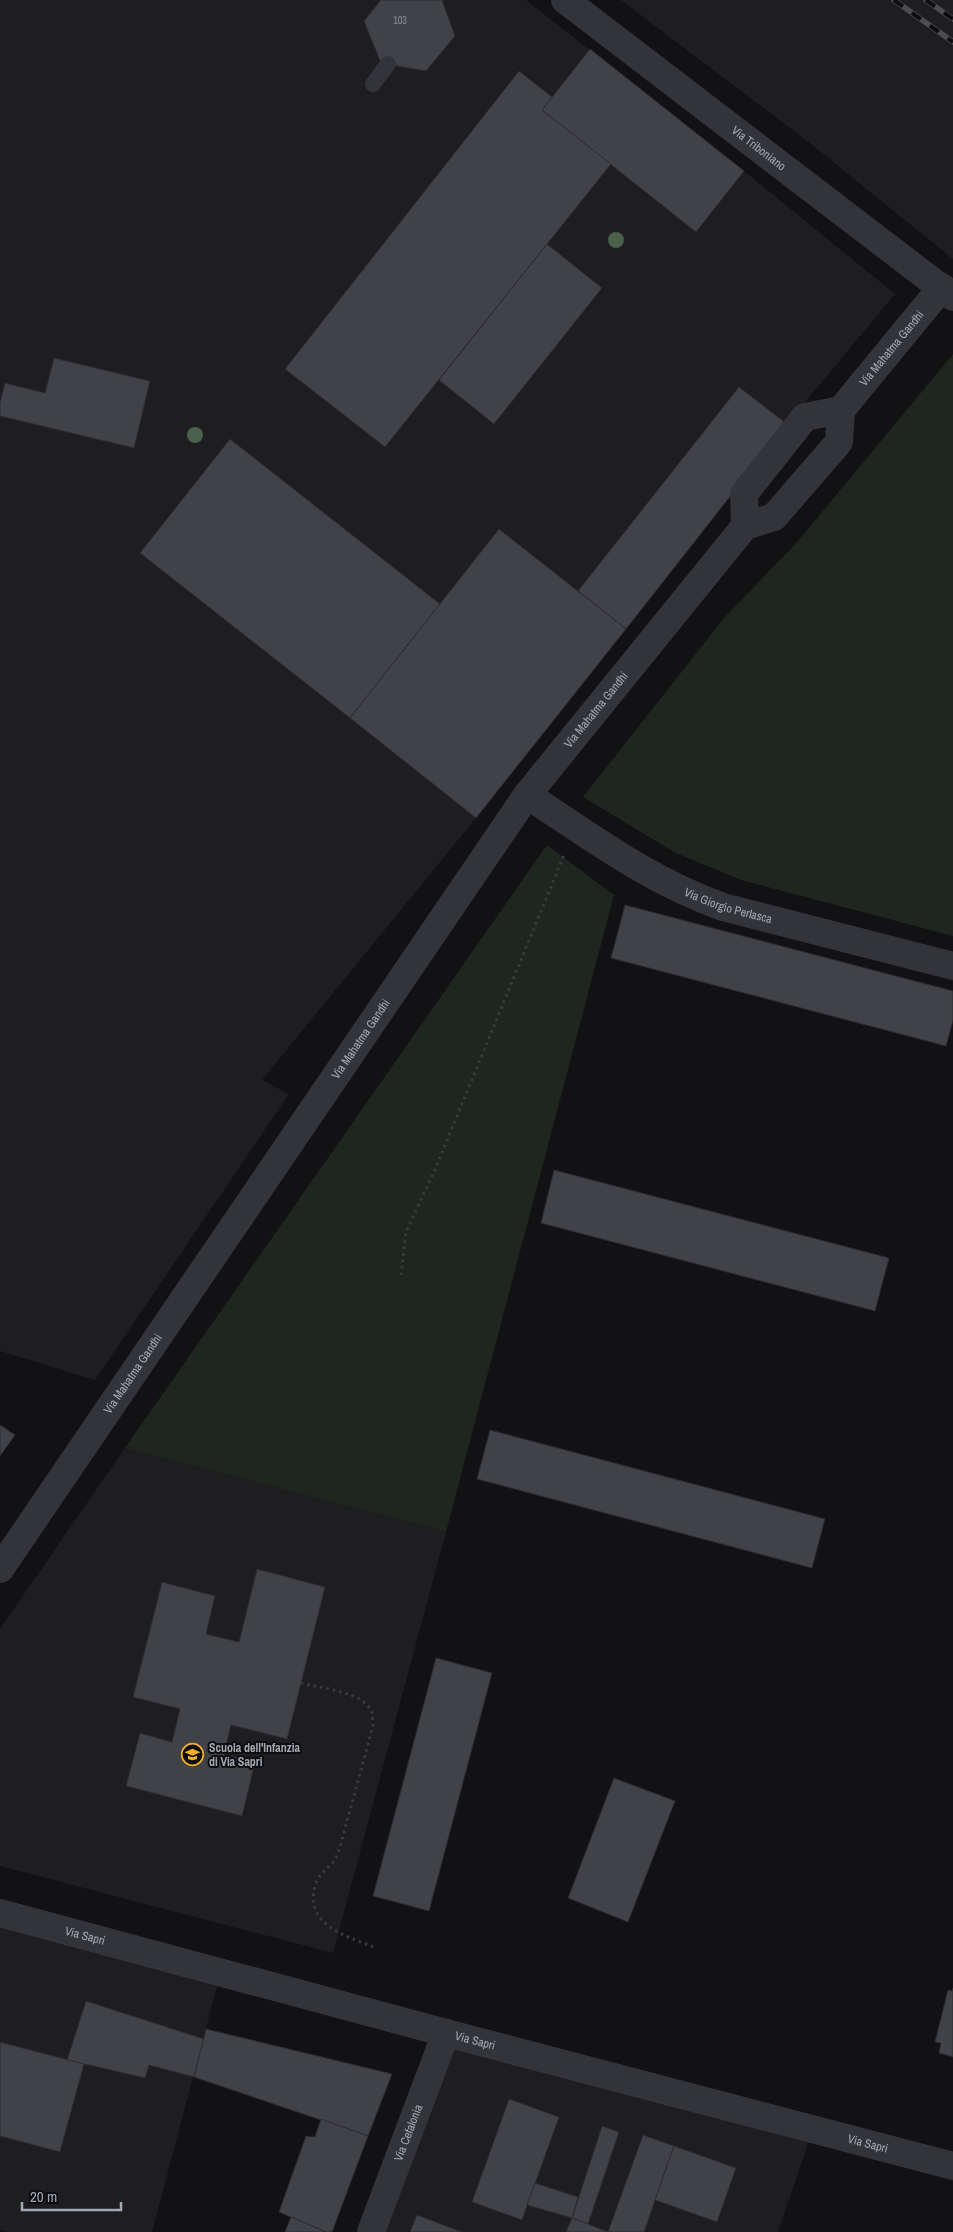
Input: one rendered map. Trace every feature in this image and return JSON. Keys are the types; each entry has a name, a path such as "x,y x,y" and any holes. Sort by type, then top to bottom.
{"street":[{"name":"Via Triboniano","path":"565,0 947,292"},
{"name":"Via Mahatma Gandhi","path":"841,410 947,292"},
{"path":"841,410 839,442 774,517 744,526 744,494 805,417 841,410"},
{"name":"Via Mahatma Gandhi","path":"0,1569 527,795 744,526"},
{"name":"Via Giorgio Perlasca","path":"527,795 631,864 702,899 723,907 953,966"},
{"name":"Via Sapri","path":"0,1914 953,2166"},
{"name":"Via Cefalonia","path":"371,2232 446,2033"}],"lane":[{"path":"373,84 388,64"}],"path":[{"path":"401,1275 406,1232 441,1154 564,857 564,841 579,829"},
{"path":"301,1683 352,1695 364,1701 372,1712 373,1726 340,1847 334,1861 323,1870 316,1884 314,1901 318,1915 329,1926 339,1933 374,1946"}],"shaded area":[{"path":"0,0 526,0 744,171 895,294 787,424 476,818 262,1080 289,1094 95,1380 0,1351"},
{"path":"621,0 953,0 953,259 811,144"},
{"path":"953,354 953,936 741,880 676,853 583,797 724,618 799,540"},
{"path":"547,845 614,895 446,1532 125,1448"},
{"name":"Scuola dell'Infanzia di Via Sapri","path":"125,1448 446,1532 333,1953 0,1866 0,1629"},
{"path":"0,1917 220,1975 152,2232 9,2232 0,2230"},
{"path":"454,2038 812,2132 778,2232 383,2232"}],"building":[{"path":"381,0 442,0 455,36 426,71 381,63 364,21"},
{"path":"590,49 744,171 696,232 542,110"},
{"path":"519,71 552,97 542,110 611,164 385,447 285,369"},
{"path":"547,244 602,288 494,424 439,380"},
{"path":"54,358 150,381 134,448 0,416 0,403 5,383 45,393"},
{"path":"739,387 787,424 626,629 578,591"},
{"path":"230,439 440,604 350,718 140,553"},
{"path":"499,529 626,629 476,818 350,718"},
{"path":"625,905 953,991 953,1020 946,1046 611,958"},
{"path":"554,1170 889,1258 875,1311 541,1223"},
{"path":"0,1425 15,1435 0,1456"},
{"path":"490,1430 825,1519 812,1568 477,1479"},
{"path":"257,1569 325,1587 287,1739 231,1725 224,1754 255,1763 242,1816 126,1786 140,1733 172,1742 180,1709 133,1697 162,1582 215,1596 206,1634 239,1642"},
{"path":"436,1658 492,1673 429,1911 373,1896"},
{"path":"614,1778 675,1801 628,1922 568,1898"},
{"path":"953,1988 953,2057 939,2053 941,2043 935,2042 948,1990 952,1991"},
{"path":"86,2001 204,2039 194,2077 149,2065 145,2078 67,2060"},
{"path":"206,2029 392,2074 368,2136 194,2077"},
{"path":"0,2042 84,2064 60,2152 0,2136"},
{"path":"509,2099 559,2117 522,2220 472,2202"},
{"path":"321,2119 368,2136 332,2232 326,2232 279,2212 306,2136 315,2137"},
{"path":"602,2126 619,2132 588,2224 572,2218"},
{"path":"643,2135 674,2146 644,2232 608,2232"},
{"path":"674,2146 736,2168 717,2222 655,2200"},
{"path":"535,2183 578,2197 572,2218 527,2205"},
{"path":"417,2215 462,2232 410,2232"},
{"path":"291,2217 326,2232 285,2232"},
{"path":"572,2218 588,2224 608,2232 566,2232"}],"railway":[{"path":"894,0 953,42"},
{"path":"926,0 953,19"}],"place":[{"name":"Scuola dell'Infanzia di Via Sapri","path":"193,1755"}]}
